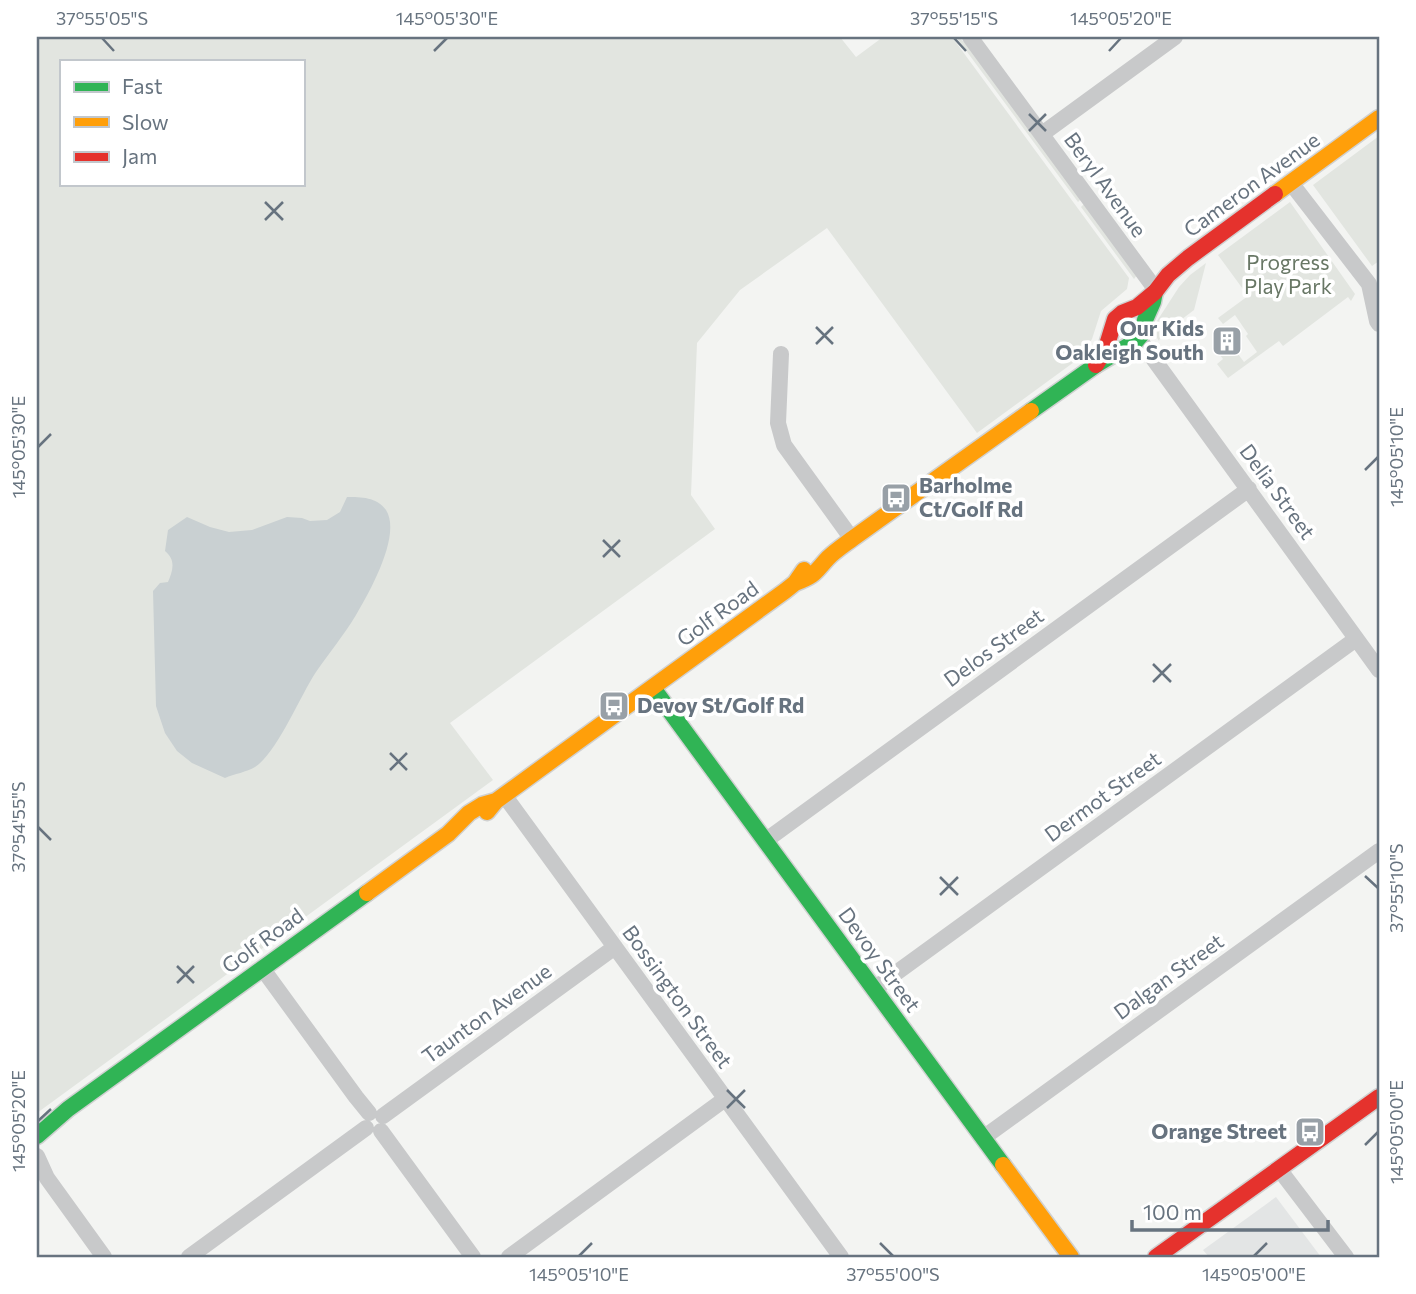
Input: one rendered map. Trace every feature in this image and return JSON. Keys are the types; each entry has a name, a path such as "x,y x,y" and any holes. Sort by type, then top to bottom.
{"main road":[{"name":"Cameron Avenue","path":"1127,312 1156,291 1168,275 1188,258 1379,118"},
{"name":"Cameron Avenue","path":"1137,336 1155,301 1156,291"},
{"path":"1122,313 1136,314 1142,321 1137,336 1120,342 1112,329 1115,320 1122,313"},
{"name":"Golf Road","path":"1096,365 1106,348 1112,329"},
{"name":"Golf Road","path":"37,1136 68,1109 448,834 456,824 484,803 500,798 653,688 795,583 813,563 828,558 1096,365 1111,358 1137,336"},
{"name":"Devoy Street","path":"653,688 1071,1257"},
{"path":"1156,1257 1379,1097"}],"street":[{"name":"Beryl Avenue","path":"970,37 1156,291"},
{"path":"1042,134 1175,37"},
{"path":"1291,183 1368,284 1379,324"},
{"name":"Delia Street","path":"1137,336 1379,670"},
{"path":"781,354 778,423 784,445 852,539"},
{"name":"Delos Street","path":"765,841 1249,489"},
{"name":"Dermot Street","path":"874,989 1356,639"},
{"name":"Bossington Street","path":"500,798 615,947 835,1255"},
{"name":"Dalgan Street","path":"984,1138 1379,851"},
{"name":"Taunton Avenue","path":"189,1257 615,947"},
{"path":"262,968 473,1257"},
{"path":"509,1257 725,1099"},
{"path":"37,1156 42,1173 104,1257"},
{"path":"1279,1169 1346,1257"}],"shaded area":[{"path":"347,497 378,502 386,510 390,521 390,534 382,564 356,615 316,672 280,737 263,760 252,769 225,778 192,763 177,751 165,733 156,706 153,591 160,583 168,582 171,573 172,562 165,551 168,530 187,517 229,532 252,530 287,517 310,521 327,520 340,512"},
{"path":"1276,1197 1321,1257 1209,1257 1203,1250"}],"green space":[{"path":"37,37 840,37 856,57 883,37 952,37 1129,278 1127,289 1101,311 1092,339 1081,357 977,433 827,228 740,290 697,343 691,495 715,529 450,723 493,780 37,1113"},
{"path":"956,37 973,51 1081,199 1078,202"},
{"name":"Progress Play Park","path":"1379,136 1379,261 1372,266 1313,185"},
{"name":"Progress Play Park","path":"1290,202 1355,294 1351,301 1348,297 1283,346 1279,341 1228,378 1217,364 1223,359 1220,355 1232,346 1244,362 1257,352 1235,315 1223,324 1218,318 1248,296 1218,255"},
{"path":"1083,205 1137,275 1134,279 1081,207"},
{"path":"1206,263 1194,310 1161,335 1159,341 1154,333 1157,321 1179,287"}],"traffic: fast":[{"path":"1031,411 1096,365 1136,341 1142,334 1155,292"},
{"path":"653,688 1003,1165"},
{"path":"37,1136 68,1109 367,893"}],"traffic: slow":[{"path":"1275,194 1379,118"},
{"path":"795,583 811,576 840,548 1031,411"},
{"path":"487,812 496,801 785,591 804,570"},
{"path":"367,893 448,834 469,813 496,801"},
{"path":"1003,1165 1071,1257"}],"traffic: jam":[{"path":"1096,365 1106,348 1115,319 1137,307 1188,258 1275,194"},
{"path":"1156,1257 1379,1097"}],"place":[{"name":"Our Kids Oakleigh South","path":"1227,341"},
{"name":"Barholme Ct/Golf Rd","path":"896,498"},
{"name":"Devoy St/Golf Rd","path":"614,706"},
{"name":"Orange Street","path":"1310,1132"}]}
